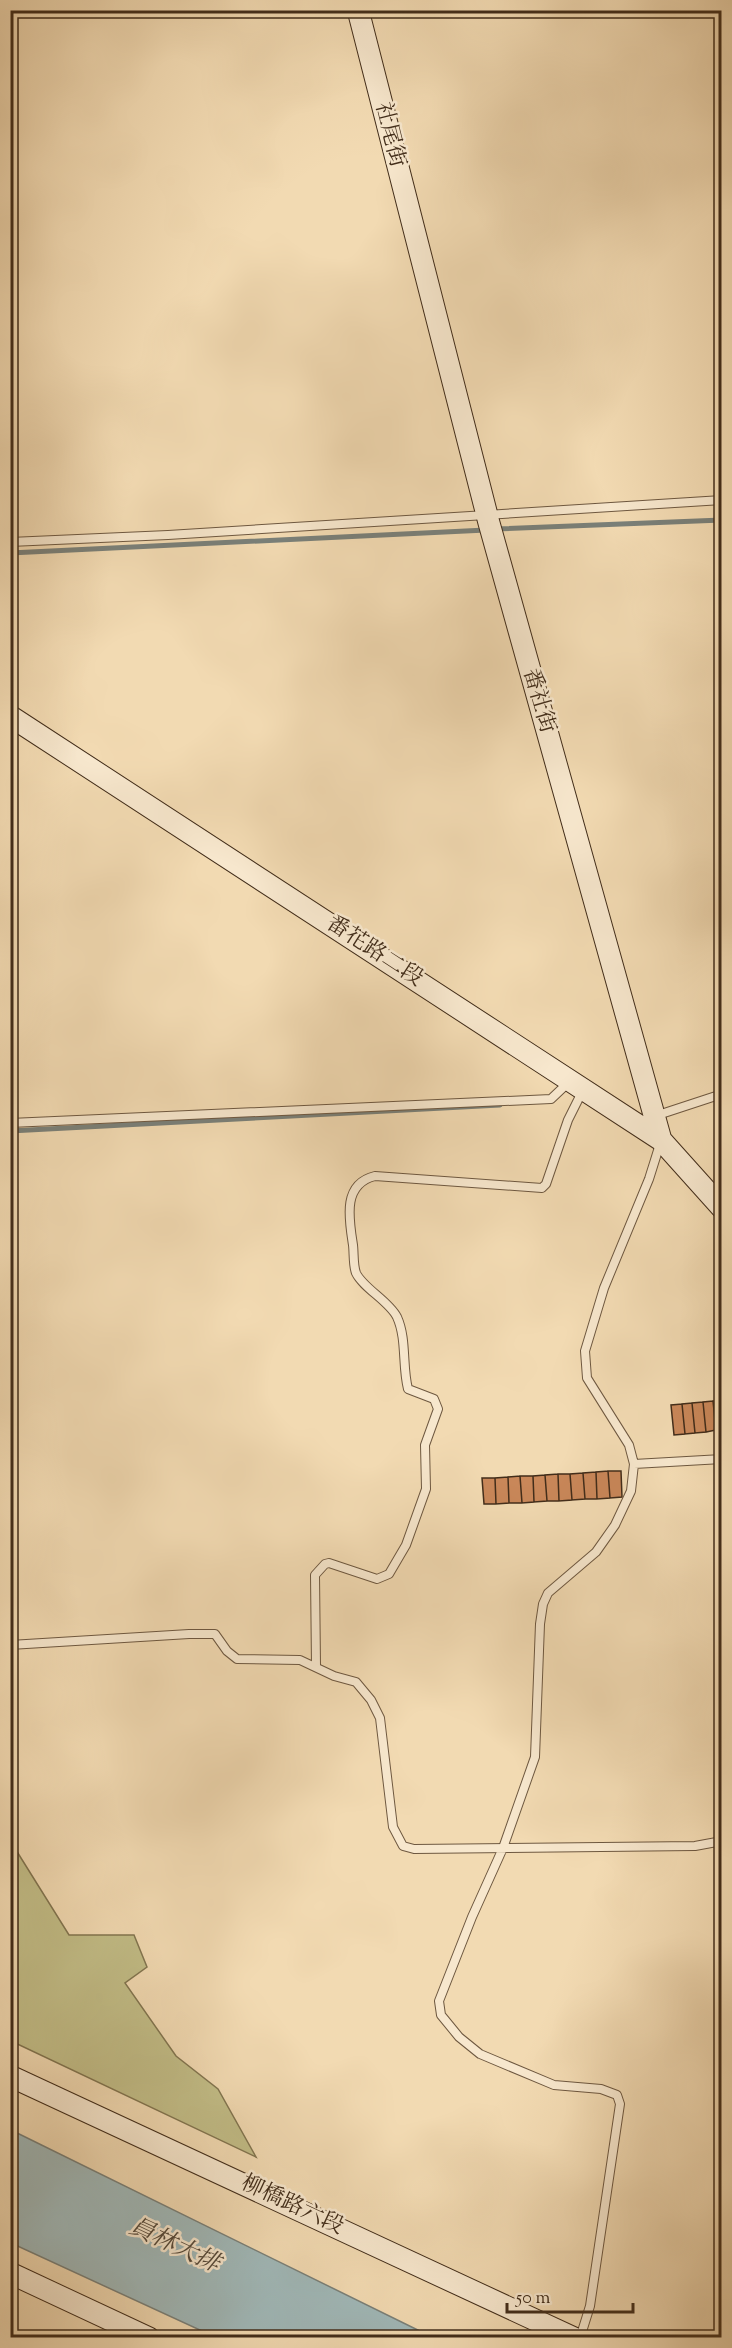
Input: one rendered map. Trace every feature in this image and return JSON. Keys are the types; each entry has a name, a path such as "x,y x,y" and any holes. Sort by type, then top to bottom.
{"main road":[{"name":"社尾街","path":"358,10 421,259"},
{"name":"番社街","path":"421,259 489,524 661,1140"},
{"name":"番花路二段","path":"10,716 661,1140 722,1208"},
{"name":"柳橋路六段","path":"10,2076 574,2337"},
{"path":"10,2273 149,2337"}],"lane":[{"path":"10,542 489,524 722,500"},
{"path":"10,1123 551,1099 578,1085"},
{"path":"316,1666 315,1575 325,1564 329,1563 377,1579 389,1574 406,1545 426,1489 424,1445 438,1409 434,1400 408,1389 404,1376 402,1340 396,1316 356,1273 349,1215 351,1192 365,1178 375,1176 542,1188 546,1184 578,1085"},
{"path":"654,1117 722,1094"},
{"path":"580,2337 590,2306 620,2104 617,2095 601,2089 554,2085 480,2054 459,2037 441,2015 439,2001 472,1917 503,1848 535,1757 540,1624 543,1604 548,1593 597,1552 615,1525 631,1491 634,1464 629,1445 587,1378 585,1351 604,1288 649,1179 661,1140"},
{"path":"634,1464 722,1459"},
{"path":"10,1645 215,1634 227,1651 237,1659 300,1660 334,1676 356,1683 371,1700 380,1718 393,1827 403,1846 414,1849 695,1846 722,1841"}],"shaded area":[{"path":"11,1842 69,1935 134,1935 147,1967 125,1983 176,2056 218,2089 256,2157 11,2041"}],"water":[{"name":"員林大排","path":"11,2130 432,2337 215,2337 11,2243"}],"building":[{"path":"722,1400 722,1430 716,1430 713,1401"},
{"path":"713,1401 716,1430 706,1432 703,1402"},
{"path":"703,1402 706,1432 695,1433 692,1403"},
{"path":"692,1403 695,1433 685,1434 682,1404"},
{"path":"682,1404 685,1434 674,1435 671,1405"},
{"path":"608,1471 621,1471 622,1497 610,1498"},
{"path":"608,1471 610,1498 597,1499 596,1472"},
{"path":"596,1472 597,1499 585,1499 583,1473"},
{"path":"583,1473 585,1499 572,1500 570,1474"},
{"path":"558,1474 570,1474 572,1500 559,1501"},
{"path":"558,1474 559,1501 547,1501 545,1475"},
{"path":"545,1475 547,1501 534,1502 533,1476"},
{"path":"520,1476 533,1476 534,1502 522,1503"},
{"path":"520,1476 522,1503 509,1503 508,1477"},
{"path":"508,1477 509,1503 496,1504 495,1478"},
{"path":"482,1478 495,1478 496,1504 484,1504"}],"waterway":[{"path":"495,529 722,520"},
{"path":"10,553 486,530"},
{"path":"10,1131 500,1105"}]}
